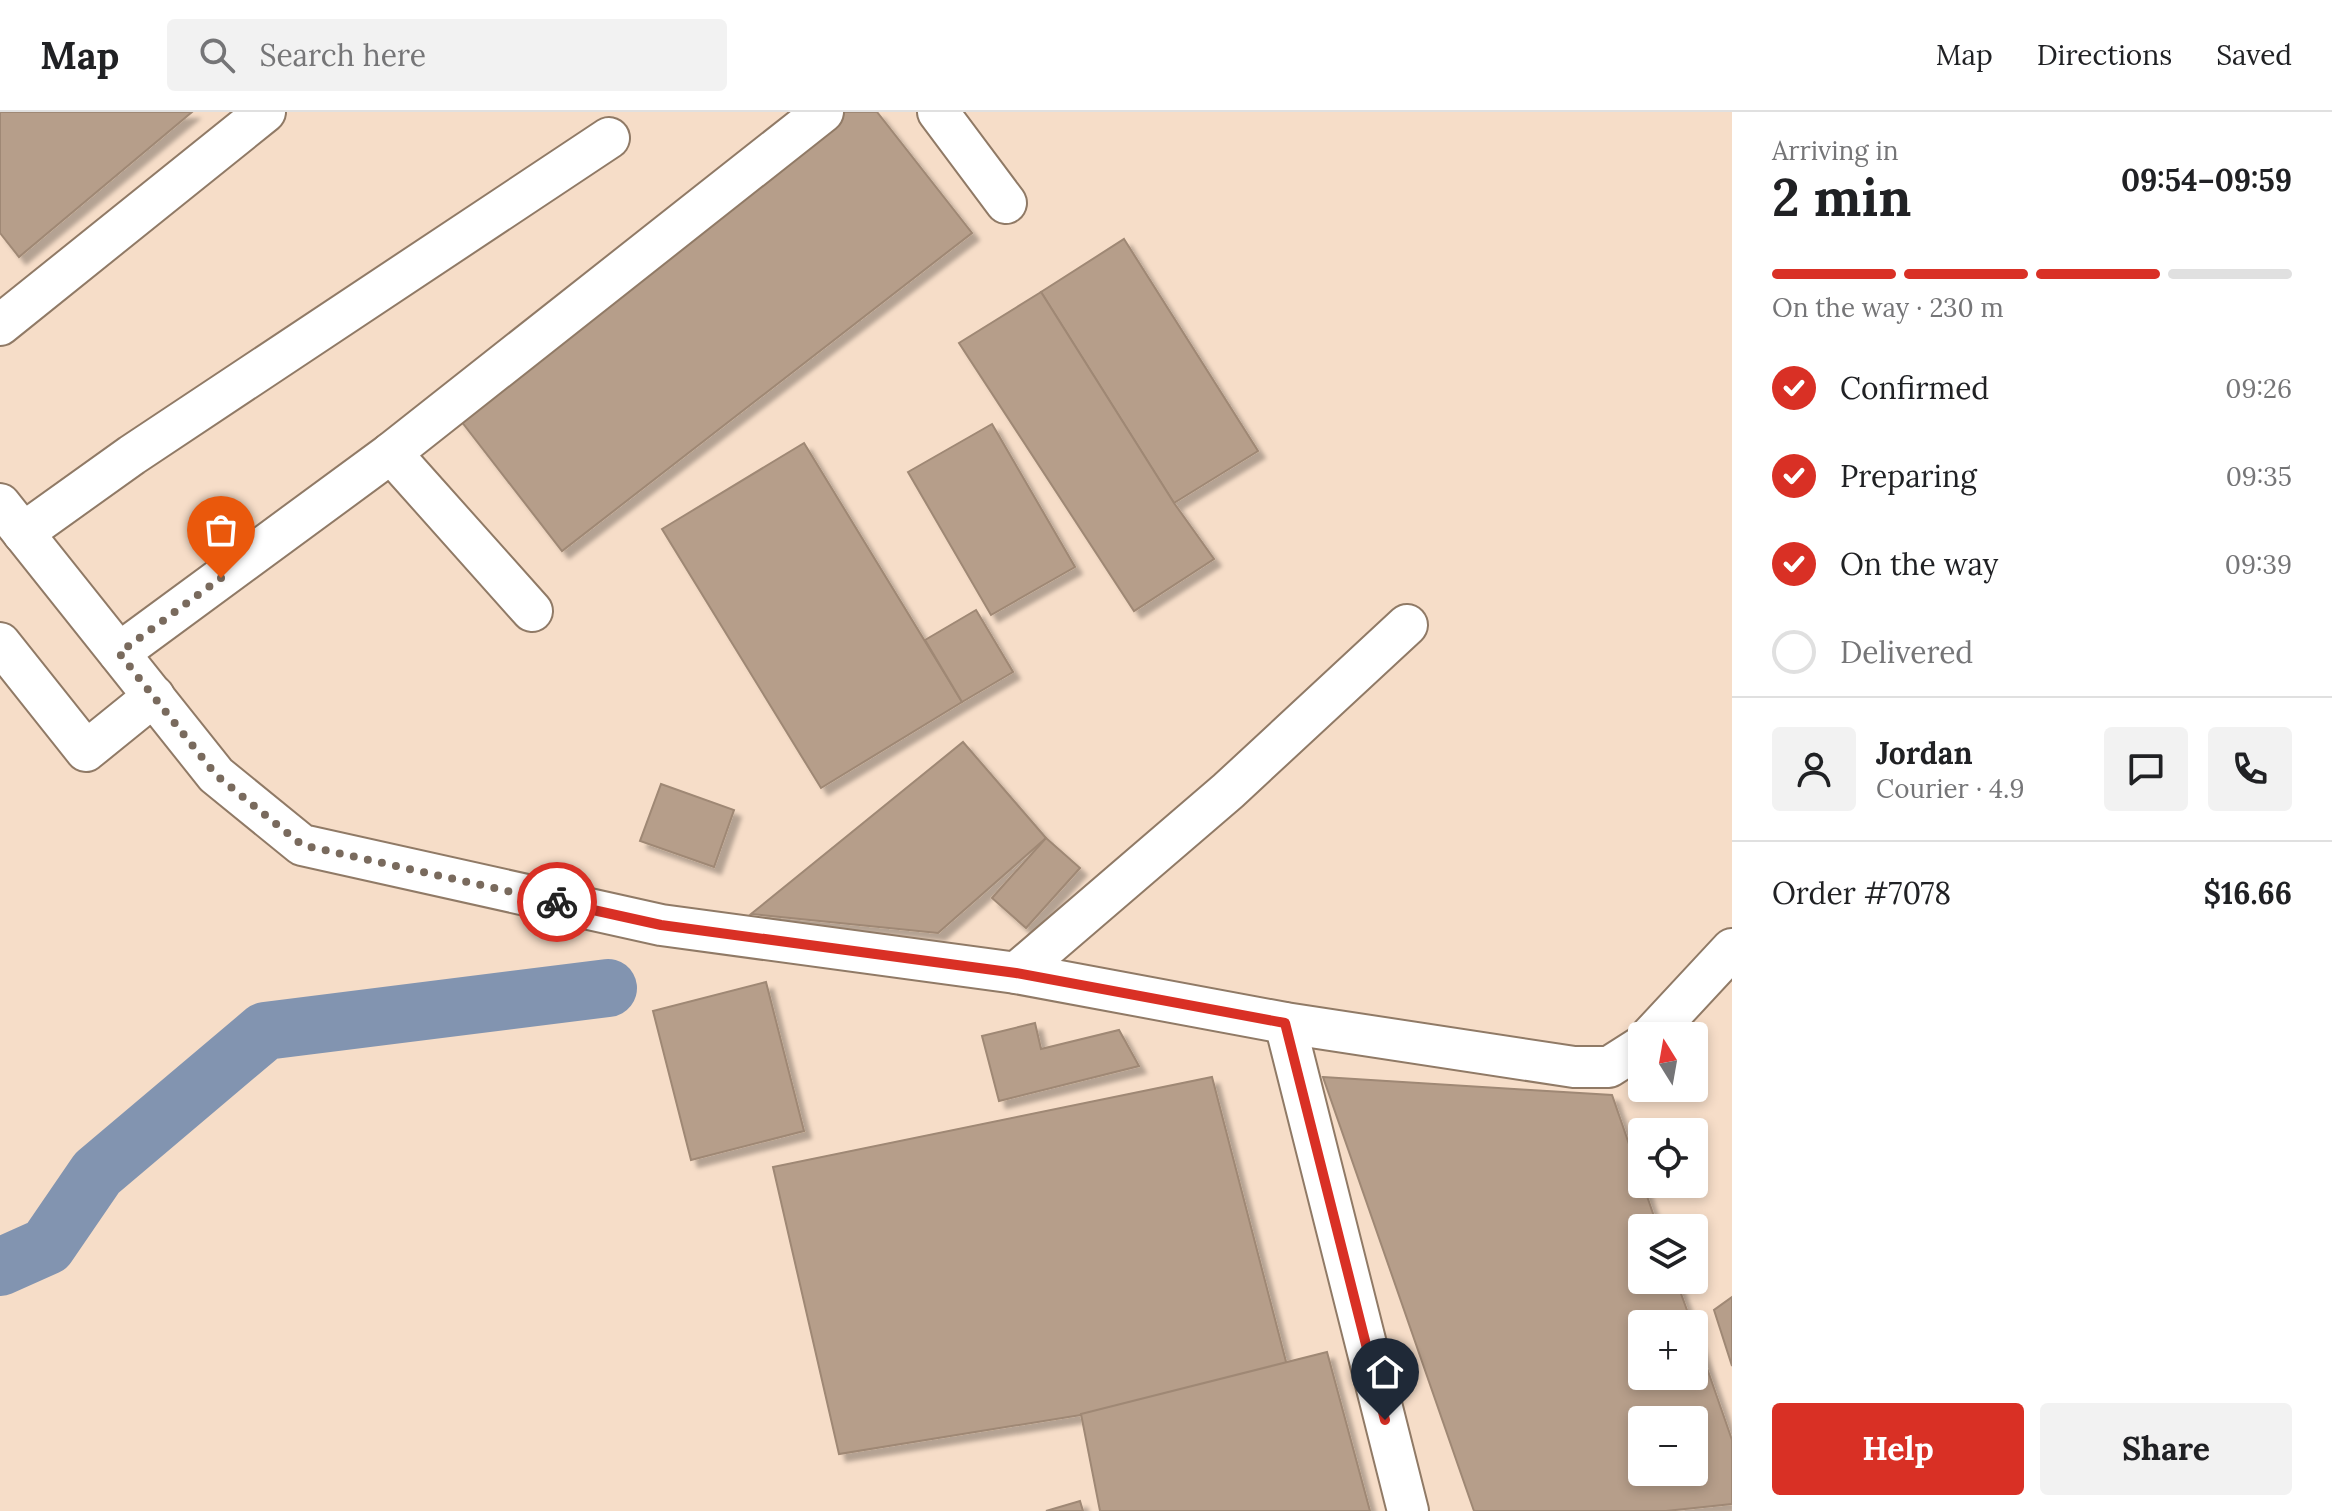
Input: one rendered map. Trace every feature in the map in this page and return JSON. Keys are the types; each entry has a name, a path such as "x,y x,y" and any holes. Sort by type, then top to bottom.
{"street":[{"path":"0,325 265,112"},
{"path":"119,653 391,453 823,112"},
{"path":"938,112 1006,203"},
{"path":"609,138 132,455 12,518 216,775 302,845 661,925 1016,973 1285,1023 1574,1067 1609,1067 1628,1055"},
{"path":"391,453 532,611"},
{"path":"1016,973 1228,791 1407,625"},
{"path":"0,643 86,751 154,696"},
{"path":"1664,1022 1732,949"},
{"path":"1285,1023 1408,1511"}],"building":[{"path":"0,112 192,112 19,257 0,233"},
{"path":"833,112 877,112 972,233 562,551 451,408"},
{"path":"1124,239 1258,451 1174,503 1041,292"},
{"path":"1041,292 1174,503 1214,559 1134,611 959,343"},
{"path":"992,424 1075,567 991,615 908,472"},
{"path":"804,443 962,702 821,788 662,529"},
{"path":"976,610 1013,672 962,702 925,640"},
{"path":"963,742 1046,838 938,933 751,914"},
{"path":"661,784 734,810 714,867 640,841"},
{"path":"1046,838 1080,868 1026,928 992,898"},
{"path":"766,982 804,1131 691,1160 653,1011"},
{"path":"1035,1023 1041,1049 1119,1030 1139,1066 999,1101 982,1036"},
{"path":"1212,1077 1291,1381 839,1454 773,1167"},
{"path":"1323,1077 1612,1095 1628,1141 1628,1198 1648,1198 1653,1214 1628,1214 1628,1294 1681,1294 1687,1310 1628,1310 1628,1390 1708,1390 1708,1371 1732,1440 1732,1504 1666,1511 1474,1511"},
{"path":"1732,1297 1732,1366 1714,1310"},
{"path":"1327,1352 1370,1511 1100,1511 1081,1414"},
{"path":"1080,1501 1083,1511 1046,1511"}],"waterway":[{"path":"0,1267 47,1246 97,1173 265,1031 608,988"}],"way so far":[{"path":"221,578 119,653 216,775 302,845 557,902"}],"route":[{"path":"557,902 661,925 1016,973 1285,1023 1385,1420"}]}
